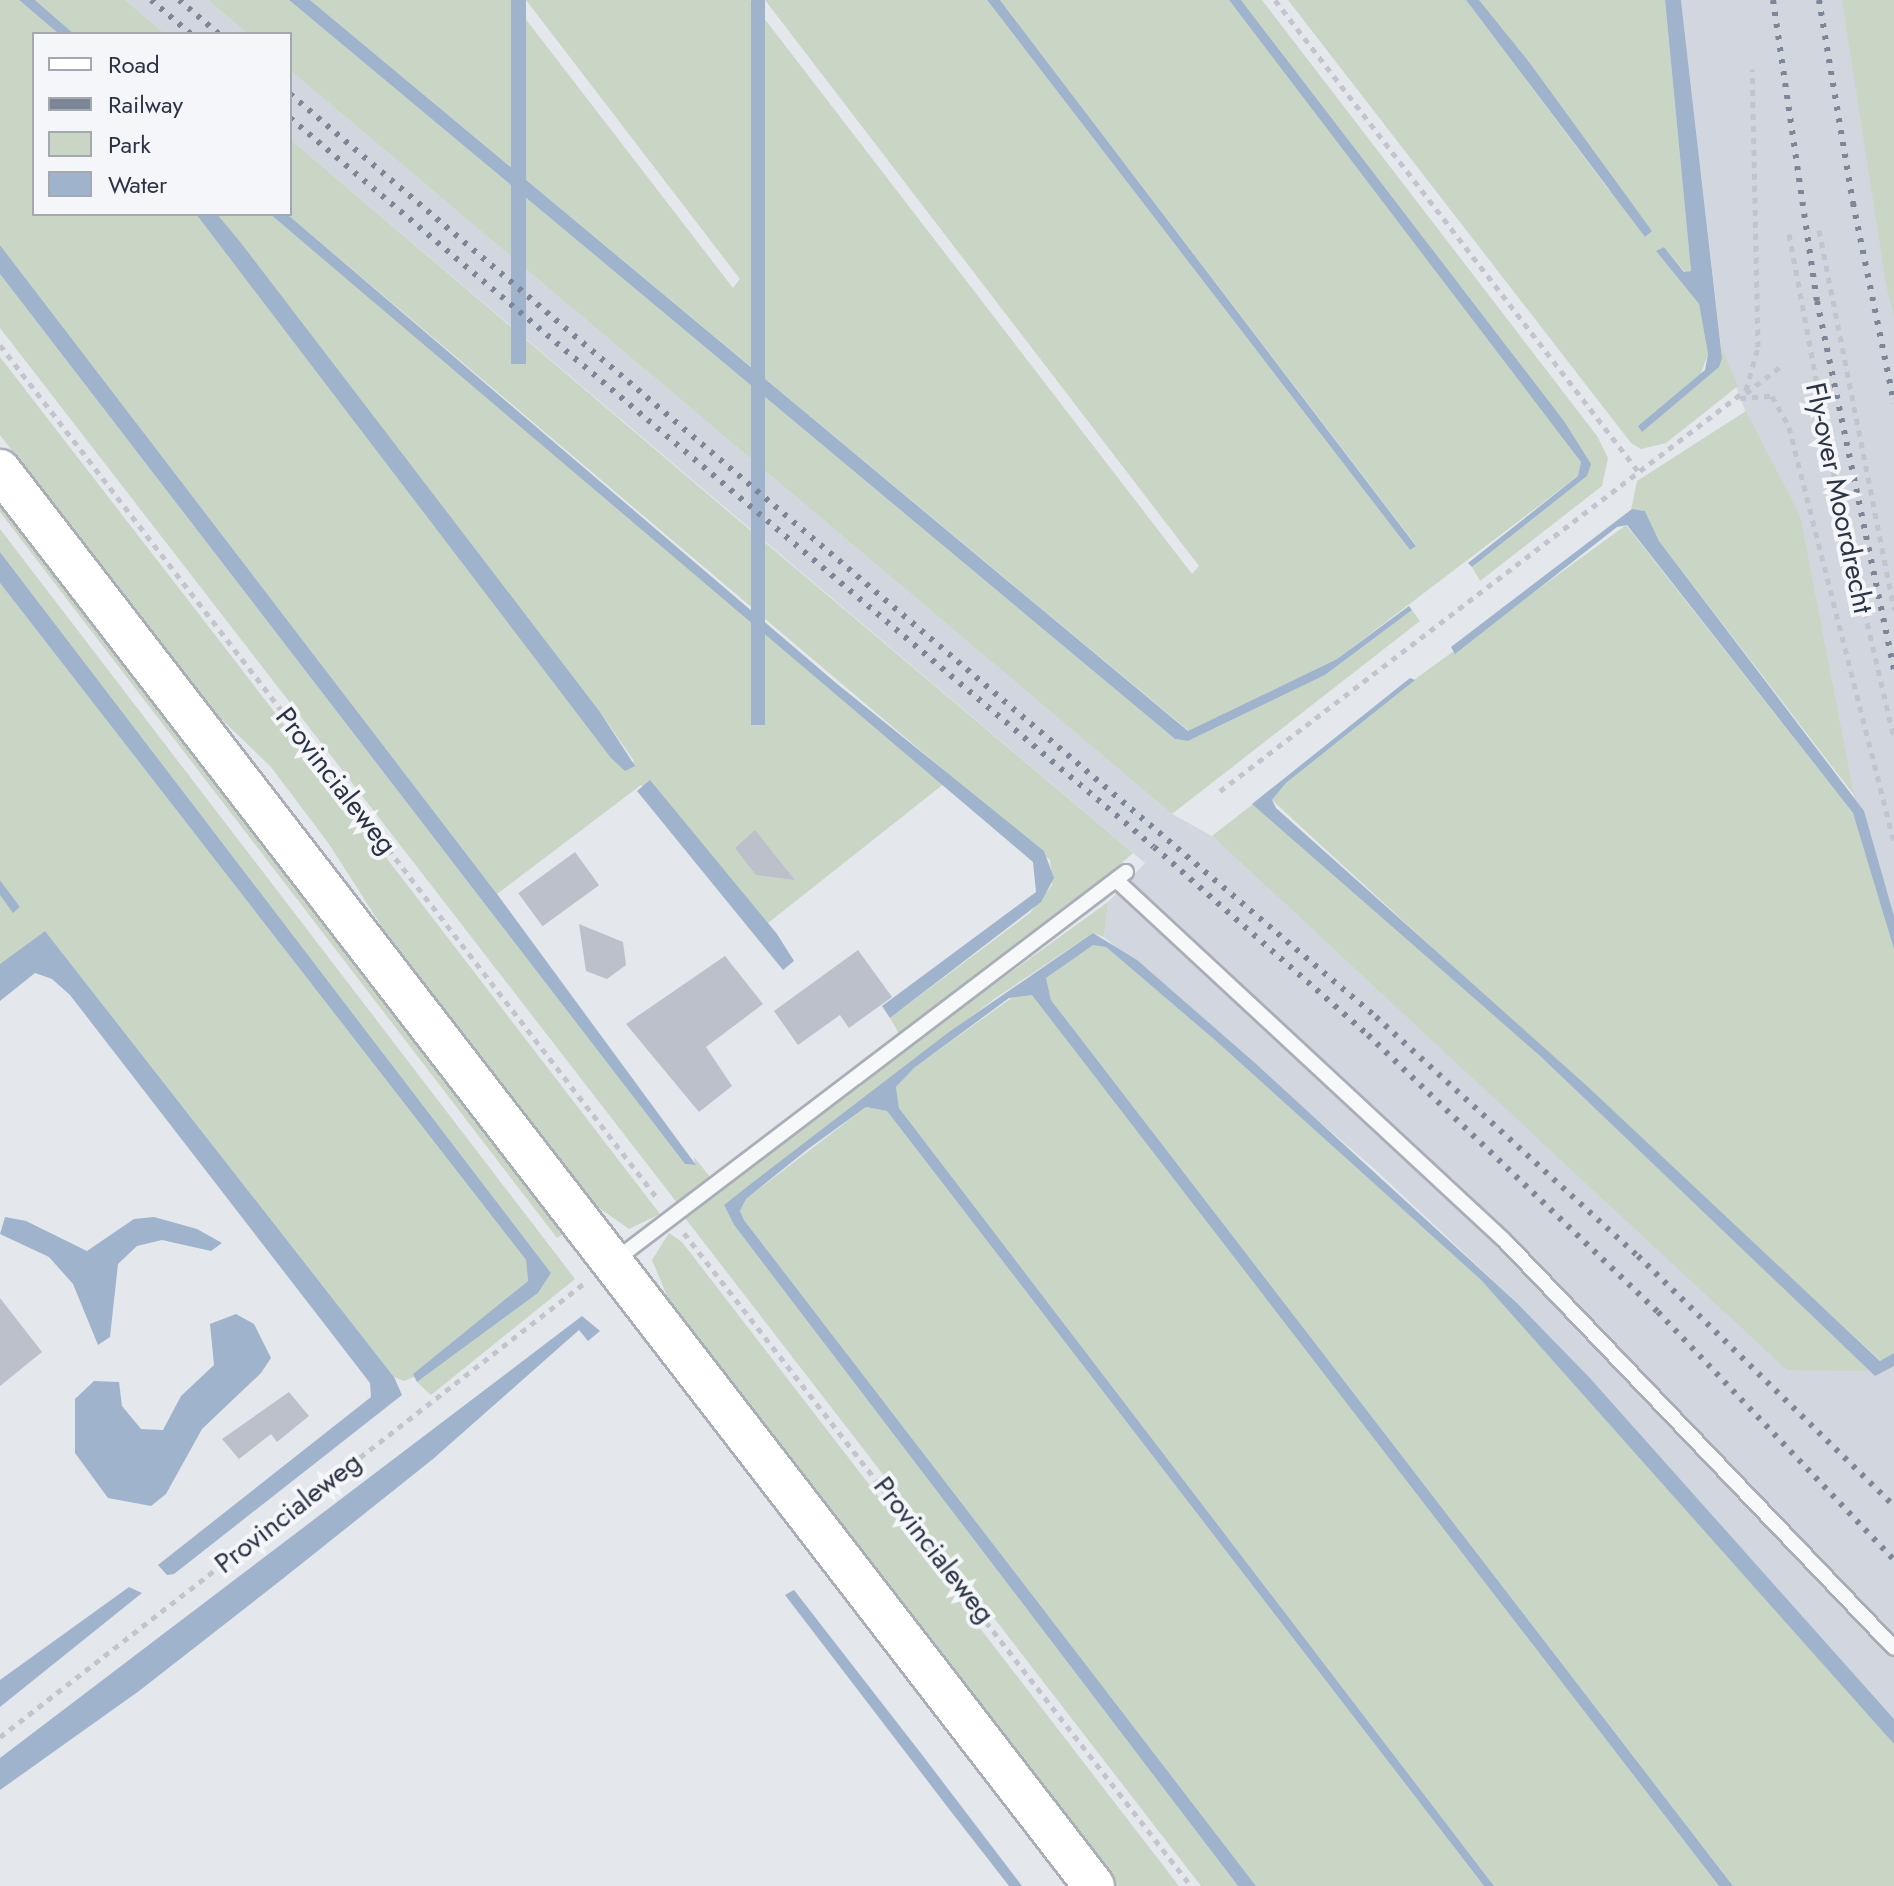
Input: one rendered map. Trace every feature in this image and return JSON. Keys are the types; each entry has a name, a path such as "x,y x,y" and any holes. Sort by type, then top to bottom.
{"main road":[{"path":"0,470 1094,1886"}],"lane":[{"path":"614,1261 1121,876 1504,1240 1894,1648"}],"path":[{"path":"1275,0 1638,471"},
{"path":"1739,398 1754,374 1758,347 1752,69"},
{"path":"1819,230 1894,610"},
{"name":"Fly-over Moordrecht","path":"1789,234 1840,506 1894,738"},
{"name":"Provincialeweg","path":"0,345 1191,1886"},
{"path":"1220,791 1638,471 1781,366"},
{"path":"1739,398 1772,396 1789,427 1894,843"},
{"name":"Provincialeweg","path":"0,1737 614,1261"}],"shaded area":[{"path":"125,0 208,0 246,32 163,32"},
{"path":"1681,0 1894,0 1894,938 1856,808 1801,518 1752,429 1721,346"},
{"path":"292,72 1172,814 1212,836 1574,1171 1870,1371 1894,1360 1894,1719 1589,1377 1517,1303 1378,1172 1104,937 1108,902 1145,863 292,141"}],"green space":[{"path":"0,0 19,0 57,32 32,32 32,216 198,216 625,771 634,761 600,712 219,216 272,216 945,783 768,923 641,785 497,894 0,245"},
{"path":"35,0 125,0 163,32 72,32"},
{"path":"208,0 289,0 1175,739 1188,741 1325,675 1412,610 1420,621 1172,814 292,72 292,32 246,32"},
{"path":"310,0 511,0 733,288 740,279 526,0 750,0 1192,574 1199,566 765,0 987,0 1410,550 1416,545 1000,0 1229,0 1575,450 1581,463 1578,476 1337,659 1189,731"},
{"path":"1241,0 1262,0 1597,436 1608,458 1602,486 1480,581 1472,567 1587,476 1564,421"},
{"path":"1288,0 1466,0 1608,189 1652,231 1479,0 1665,0 1691,271 1685,272 1664,247 1657,252 1699,304 1708,354 1700,376 1638,427 1722,358 1721,346 1738,386 1666,443 1641,449 1631,443"},
{"path":"1842,0 1894,0 1894,317 1886,284"},
{"path":"292,141 1133,853 1069,909 901,1037 890,1018 1030,913 1052,885 1050,860 289,216 292,216"},
{"path":"0,274 685,1164 695,1165 694,1157 711,1178 678,1204 0,328"},
{"path":"0,357 660,1214 629,1229 589,1201 393,944 329,844 271,767 210,708 0,435"},
{"path":"1746,411 1801,518 1854,795 1659,541 1645,511 1631,510 1637,481"},
{"path":"0,494 562,1224 570,1246 562,1235 557,1238 0,512"},
{"path":"1626,525 1853,813 1872,869 1894,949 1894,1353 1881,1361 1272,800 1286,783 1414,680"},
{"path":"0,529 575,1279 431,1395 417,1382 538,1293 551,1273 0,552"},
{"path":"0,583 526,1260 528,1281 414,1377 404,1381 394,1377 45,931 0,964 0,895 13,912 20,907 0,880"},
{"path":"1253,804 1539,1055 1870,1371 1787,1370 1212,836"},
{"path":"1108,902 1104,937 1093,933 997,997 724,1205 734,1225 1238,1886 1201,1886 685,1218 786,1135"},
{"path":"1093,944 1106,947 1216,1041 1481,1280 1844,1685 1894,1744 1894,1886 1733,1886 1051,1000 1046,978"},
{"path":"1017,994 1032,995 1041,1004 1719,1886 1494,1886 899,1108 896,1087 914,1068"},
{"path":"866,1107 887,1111 1484,1886 1256,1886 744,1220 740,1211 746,1199"},
{"path":"669,1233 682,1242 1179,1886 1116,1886 670,1303 652,1260"}],"water":[{"path":"19,0 35,0 72,32 57,32"},
{"path":"289,0 310,0 1188,731 1337,659 1409,606 1412,610 1325,675 1188,741 1175,739"},
{"path":"511,0 526,0 526,364 511,364"},
{"path":"751,0 765,0 765,725 751,725"},
{"path":"987,0 1000,0 1416,546 1410,550"},
{"path":"1229,0 1241,0 1564,421 1591,464 1587,476 1472,567 1468,563 1578,476 1581,462"},
{"path":"1466,0 1479,0 1529,62 1652,231 1645,237"},
{"path":"1665,0 1681,0 1722,358 1719,367 1642,432 1638,426 1705,370 1708,354 1699,304 1656,251 1664,247 1684,272 1691,271"},
{"path":"198,216 219,216 241,243 600,712 635,766 625,771 611,758"},
{"path":"272,216 289,216 836,683 1044,851 1054,878 1041,902 890,1018 882,1006 1036,892 1033,862"},
{"path":"0,245 497,894 696,1165 685,1164 0,274"},
{"path":"1632,509 1645,511 1659,541 1864,811 1894,916 1894,949 1853,813 1627,525 1617,527 1455,654 1451,647"},
{"path":"0,552 551,1273 538,1293 417,1382 413,1374 528,1281 526,1260 0,583"},
{"path":"1410,678 1415,680 1286,783 1272,800 1276,808 1587,1086 1880,1361 1894,1353 1894,1366 1875,1376 1539,1055 1252,804"},
{"path":"650,780 777,934 794,961 783,970 637,791"},
{"path":"0,880 20,907 13,913 0,895"},
{"path":"45,931 394,1377 402,1395 174,1574 167,1575 158,1565 371,1397 370,1383 70,995 52,979 35,973 0,1001 0,964"},
{"path":"1093,933 1137,960 1255,1063 1517,1303 1589,1377 1894,1719 1894,1744 1481,1280 1216,1041 1106,947 1093,945 1046,978 1051,1000 1733,1886 1719,1886 1032,995 1009,998 914,1068 896,1087 899,1108 1494,1886 1484,1886 887,1111 866,1107 808,1149 746,1199 740,1211 744,1220 1256,1886 1238,1886 734,1225 724,1205 949,1032"},
{"path":"5,1217 26,1221 87,1251 134,1219 154,1217 197,1229 222,1243 211,1251 162,1240 137,1246 118,1264 110,1337 98,1345 73,1284 49,1257 0,1234"},
{"path":"236,1314 254,1324 271,1358 261,1373 202,1429 166,1494 151,1506 108,1498 75,1453 75,1399 94,1381 119,1382 122,1406 141,1429 163,1430 181,1396 214,1365 210,1324"},
{"path":"582,1316 600,1331 588,1341 579,1330 433,1459 285,1577 139,1691 0,1790 0,1758"},
{"path":"129,1587 142,1593 0,1707 0,1680"},
{"path":"794,1590 1022,1886 1009,1886 949,1809 785,1595"}],"building":[{"path":"755,830 795,880 756,875 735,848"},
{"path":"575,852 599,885 542,926 518,893"},
{"path":"579,924 623,942 626,965 607,979 586,971"},
{"path":"858,950 892,997 849,1028 840,1015 798,1045 774,1011"},
{"path":"725,956 763,1004 706,1047 732,1086 699,1112 626,1024"},
{"path":"0,1298 42,1352 0,1386"},
{"path":"289,1392 309,1416 277,1442 271,1434 239,1459 222,1439"}],"railway":[{"path":"151,0 189,32"},
{"path":"179,0 217,32"},
{"path":"1773,0 1817,301 1894,670"},
{"path":"1819,0 1853,203 1894,403"},
{"path":"292,96 1376,1017 1638,1256 1894,1506"},
{"path":"292,120 1154,847 1368,1035 1658,1312 1894,1560"}]}
